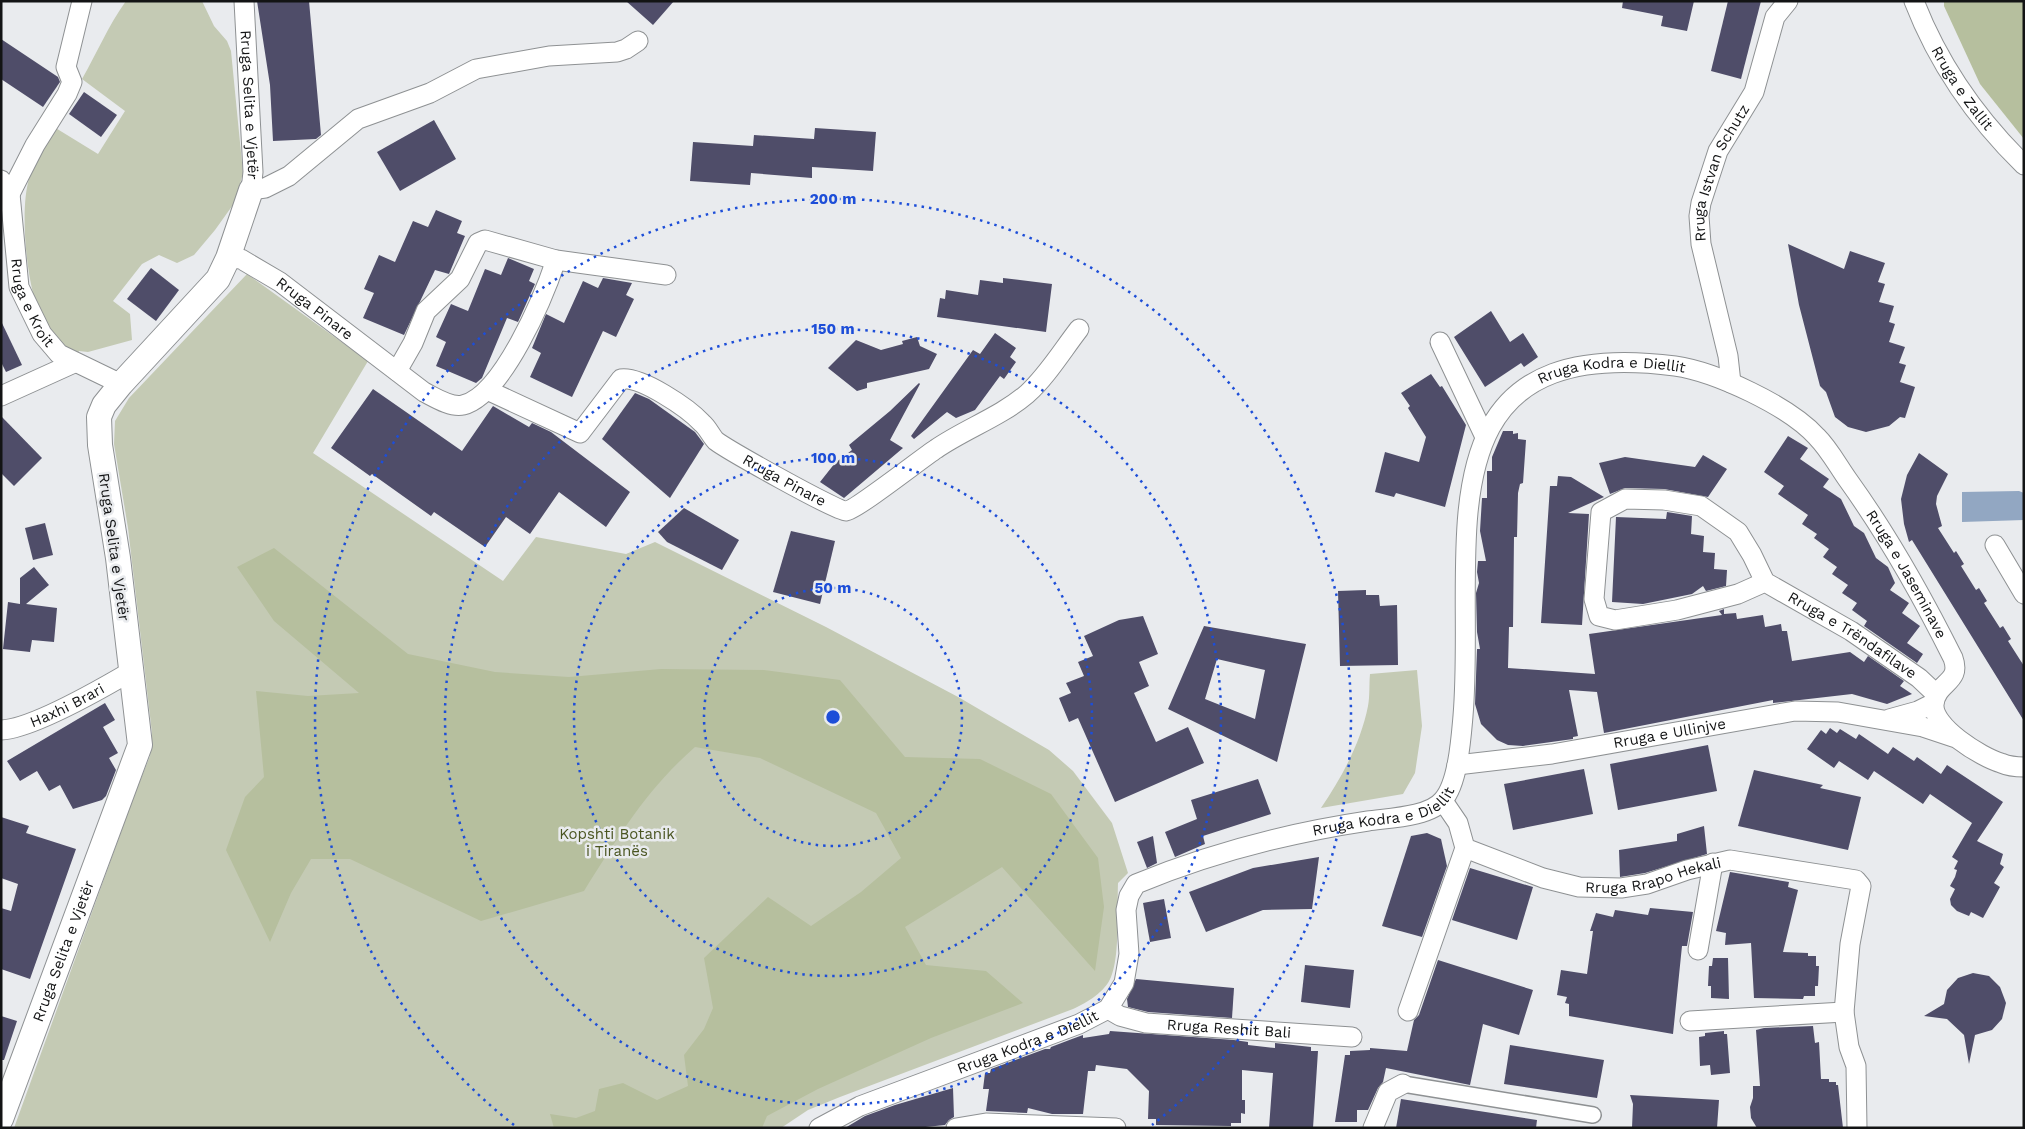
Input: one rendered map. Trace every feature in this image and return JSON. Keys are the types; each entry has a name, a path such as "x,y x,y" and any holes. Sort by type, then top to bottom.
{"street":[{"path":"6,187 68,94 72,82 66,67 82,1"},
{"name":"Rruga Selita e Vjetër","path":"1,1119 140,745 118,558 100,445 99,417 104,405 121,384 218,279 228,258 251,190 253,172 244,1"},
{"name":"Rruga Istvan Schutz","path":"1730,383 1728,356 1701,244 1700,209 1718,150 1754,92 1775,17 1788,1"},
{"name":"Rruga e Zallit","path":"1914,1 1921,18 1960,90 1991,131 2024,165"},
{"path":"251,190 265,188 289,176 358,119 430,93 476,69 549,56 617,52 626,49 638,41"},
{"name":"Rruga e Kroit","path":"6,187 19,288 42,334 59,354 74,363 121,384"},
{"path":"397,371 413,343 426,311 460,279 478,244 485,240 556,260 666,274"},
{"name":"Rruga Pinare","path":"228,258 241,259 280,282 424,392 440,400 461,406 475,400 499,377 549,282 556,260"},
{"name":"Rruga Pinare","path":"487,390 580,433 621,379 630,378 660,392 702,422 716,440 835,508 846,510 858,506 901,472 944,443 1012,405 1027,394 1040,380 1078,329"},
{"path":"1440,342 1485,437"},
{"path":"1,396 74,363"},
{"name":"Rruga Kodra e Diellit","path":"819,1128 860,1106 1080,1024 1108,1010 1124,982 1129,954 1126,910 1128,896 1136,884 1169,870 1236,848 1337,826 1426,812 1443,801 1457,765 1463,711 1467,642 1465,529 1475,467 1485,437 1501,409 1526,388 1556,373 1581,367 1612,363 1648,363 1701,371 1730,383"},
{"name":"Rruga e Jaseminave","path":"1730,383 1790,415 1817,436 1875,517 1920,592 1957,669 1935,699"},
{"path":"1625,499 1664,500 1701,506 1738,532 1752,554 1765,582 1738,594 1676,610 1615,620 1599,616 1594,599 1601,512 1612,504 1625,499"},
{"path":"1995,545 2024,594"},
{"name":"Rruga e Trëndafilave","path":"1765,582 1851,631 1919,678 1935,699"},
{"name":"Haxhi Brari","path":"1,730 31,723 130,672"},
{"path":"1935,699 1937,717 1942,725 1959,738 2000,763 2024,767"},
{"name":"Rruga e Ullinjve","path":"1883,720 1902,717 1935,699"},
{"name":"Rruga e Ullinjve","path":"1457,765 1552,754 1796,711 1838,712 1923,727 1959,738"},
{"path":"1408,1011 1465,848 1458,823 1443,801"},
{"name":"Rruga Rrapo Hekali","path":"1465,848 1543,878 1579,887 1621,888 1647,884 1713,863 1730,860 1856,880 1861,886 1850,944 1844,1012 1849,1048 1856,1066 1857,1128"},
{"path":"1698,950 1713,863"},
{"name":"Rruga Reshit Bali","path":"1108,1010 1120,1016 1146,1023 1352,1037"},
{"path":"1690,1021 1844,1012"},
{"path":"1373,1128 1388,1092 1403,1084 1593,1115"},
{"path":"956,1128 986,1123 1116,1128"}],"green space":[{"path":"126,1 202,1 214,26 227,41 231,51 243,173 235,202 194,255 177,263 159,255 142,264 113,301 130,314 132,340 88,352 79,351 76,358 47,329 38,311 26,253 26,193 34,166 54,127 98,154 125,111 82,79"},
{"path":"1944,1 2024,1 2024,139 1980,84 1944,6"},
{"name":"Kopshti Botanik i Tiranës","path":"247,274 368,361 313,453 503,581 536,537 626,554 655,542 826,627 960,698 1049,750 1073,771 1112,823 1128,873 1118,883 1116,957 1111,977 1105,987 1090,1000 1073,1009 808,1110 781,1128 14,1128 150,756 152,733 128,528 114,444 115,421 129,398"},
{"path":"274,548 408,654 495,672 569,677 661,669 764,670 840,680 905,757 980,759 1051,794 1098,858 1104,907 1095,971 1002,867 905,927 926,965 986,971 1023,1003 931,1038 818,1089 767,1116 762,1128 554,1128 550,1114 576,1118 595,1111 599,1089 623,1083 657,1100 688,1086 684,1055 704,1029 713,1008 704,958 768,897 811,926 861,892 901,858 876,813 760,758 695,747 647,797 621,833 584,891 481,921 350,859 311,859 291,893 270,942 226,850 245,797 264,777 256,691 308,696 359,693 274,621 237,567"},
{"path":"1417,670 1422,726 1415,773 1403,794 1321,808 1343,772 1361,733 1369,702 1370,674"}],"water":[{"path":"2019,491 2024,493 2024,520 1962,522 1962,492"}],"building":[{"path":"257,1 309,1 321,135 316,139 273,141 270,85"},
{"path":"626,1 674,1 653,25"},
{"path":"1623,1 1694,1 1687,31 1661,26 1663,16 1622,8"},
{"path":"1728,1 1761,1 1741,79 1711,71"},
{"path":"1,39 58,77 60,82 43,107 1,79"},
{"path":"84,92 117,115 101,137 69,114"},
{"path":"434,120 456,159 400,191 377,152"},
{"path":"815,128 876,132 873,171 812,167 812,178 751,173 750,185 690,181 693,142 753,146 754,135 814,139"},
{"path":"436,210 462,221 457,233 465,236 449,274 435,270 404,335 363,318 374,293 364,289 379,255 395,262 413,221 428,227"},
{"path":"1788,244 1844,269 1850,251 1885,263 1878,282 1885,284 1879,302 1894,306 1889,322 1895,324 1889,342 1905,347 1899,363 1906,365 1900,382 1915,387 1905,418 1900,417 1889,426 1866,432 1848,427 1835,417 1826,392 1820,386 1799,305"},
{"path":"508,258 534,269 529,281 535,284 518,322 507,318 482,378 476,383 436,366 446,342 436,337 451,304 468,311 485,269 501,275"},
{"path":"151,268 179,290 156,321 127,299"},
{"path":"603,278 632,283 626,295 634,299 616,337 603,331 572,397 530,377 541,353 532,348 546,314 564,323 583,281 598,288"},
{"path":"1003,278 1052,284 1046,332 937,317 940,298 945,299 946,290 978,295 980,280 1003,283"},
{"path":"1491,311 1510,342 1523,333 1538,357 1524,367 1521,363 1485,387 1454,337"},
{"path":"1,321 22,365 6,372 1,362"},
{"path":"995,333 1016,348 1010,357 1016,362 1004,379 1000,376 975,410 956,418 947,412 914,439 911,436 973,350 980,354"},
{"path":"917,337 920,346 937,354 929,369 867,383 867,388 857,391 828,368 856,340 881,350 903,344 902,341"},
{"path":"1431,374 1440,387 1442,386 1466,425 1445,507 1396,493 1394,497 1375,492 1385,452 1419,462 1426,437 1401,393"},
{"path":"919,383 890,440 903,448 844,498 820,482 835,463 852,450 849,445 890,411"},
{"path":"373,389 462,451 493,406 529,427 532,423 551,432 630,492 606,527 559,492 530,534 506,517 485,547 434,512 431,516 372,474 370,476 331,448"},
{"path":"635,393 649,399 695,432 704,444 670,498 602,439"},
{"path":"1,416 42,458 14,486 1,473"},
{"path":"1503,431 1513,431 1513,434 1518,433 1518,439 1526,440 1523,483 1520,484 1518,493 1517,537 1514,537 1513,627 1509,627 1508,668 1595,674 1589,634 1722,615 1719,611 1724,609 1724,614 1736,613 1737,619 1763,615 1765,627 1781,624 1782,631 1787,631 1792,661 1850,652 1864,662 1868,656 1904,681 1900,686 1912,694 1887,704 1852,694 1773,703 1773,700 1604,733 1597,692 1569,690 1578,736 1573,737 1573,739 1523,746 1508,745 1497,740 1481,724 1475,704 1477,649 1480,649 1477,632 1476,593 1479,583 1478,561 1486,561 1480,531 1482,498 1487,498 1487,471 1492,471 1492,457"},
{"path":"1788,436 1808,448 1800,459 1829,479 1823,487 1841,499 1854,526 1864,533 1876,558 1888,567 1895,583 1890,590 1909,603 1902,613 1920,626 1907,643 1923,654 1917,663 1864,626 1867,621 1852,610 1857,603 1842,593 1848,585 1832,574 1837,567 1823,557 1829,549 1814,538 1817,534 1802,524 1808,515 1778,494 1784,486 1764,472"},
{"path":"1919,453 1948,474 1937,496 1936,504 1942,526 1938,528 1954,553 1956,551 1964,564 1961,566 1976,590 1979,588 1987,601 1984,603 2000,628 2003,626 2011,639 2008,641 2024,666 2024,721 1912,540 1909,542 1904,524 1901,499 1907,475"},
{"path":"1703,455 1727,469 1708,497 1664,489 1625,488 1610,494 1599,463 1625,457 1695,467"},
{"path":"1558,476 1571,477 1604,497 1568,513 1589,514 1582,625 1541,623 1550,486 1557,486"},
{"path":"684,508 739,540 722,570 667,542 658,532"},
{"path":"1667,512 1692,516 1691,534 1704,536 1703,552 1715,553 1714,569 1727,570 1726,586 1706,591 1703,586 1692,594 1643,604 1612,602 1616,517 1666,519"},
{"path":"45,523 53,555 33,560 25,528"},
{"path":"791,531 835,541 820,604 773,592"},
{"path":"34,567 49,585 26,604 57,608 54,642 32,640 30,652 3,649 8,602 20,604 20,578"},
{"path":"1366,590 1366,595 1379,595 1380,606 1397,605 1398,665 1340,666 1338,591"},
{"path":"1143,616 1158,654 1139,662 1149,686 1134,693 1156,742 1188,727 1204,763 1115,802 1078,718 1069,722 1059,698 1071,693 1066,683 1084,676 1078,662 1093,656 1084,636 1119,620"},
{"path":"1204,626 1306,644 1277,762 1168,709","holes":["1217,659 1265,670 1255,719 1205,699"]},
{"path":"105,703 115,720 103,727 118,753 109,758 116,770 106,796 102,800 73,809 60,785 49,791 37,771 20,781 7,761"},
{"path":"1830,728 1837,733 1840,729 1856,739 1859,734 1888,754 1893,747 1914,761 1917,757 1941,774 1947,765 2003,802 1977,841 2003,854 2000,864 2004,867 1994,883 2000,887 1983,918 1971,912 1969,916 1957,911 1951,905 1950,899 1955,889 1950,886 1955,877 1957,870 1954,869 1958,861 1952,857 1972,823 1930,794 1923,804 1874,771 1868,780 1839,761 1834,768 1807,749 1821,730 1826,734"},
{"path":"1708,745 1717,791 1618,810 1610,764"},
{"path":"1584,769 1593,814 1513,830 1504,784"},
{"path":"1754,770 1823,785 1820,788 1861,797 1848,850 1738,826"},
{"path":"1258,779 1271,814 1203,836 1205,844 1175,857 1165,832 1197,819 1191,800"},
{"path":"1,817 29,826 26,833 76,849 30,979 1,969 1,908 11,911 18,884 1,878"},
{"path":"1704,826 1707,854 1645,873 1620,877 1619,850 1677,841 1677,834"},
{"path":"1427,833 1441,839 1447,866 1422,937 1382,926 1411,836"},
{"path":"1153,836 1157,863 1147,868 1137,842"},
{"path":"1319,857 1312,909 1263,910 1206,932 1189,892 1253,868"},
{"path":"1470,868 1533,887 1517,940 1452,920"},
{"path":"1730,872 1789,882 1788,887 1798,890 1783,952 1808,953 1808,956 1816,956 1816,966 1819,966 1818,986 1815,986 1815,996 1804,996 1803,999 1754,998 1751,943 1725,945 1726,933 1716,931"},
{"path":"1164,899 1171,938 1150,942 1143,903"},
{"path":"1650,908 1693,912 1687,946 1682,946 1673,1034 1569,1016 1569,1004 1565,1003 1567,997 1557,995 1561,970 1587,974 1593,931 1590,931 1596,913 1613,917 1615,910 1648,915"},
{"path":"1713,958 1728,958 1729,999 1711,998 1711,986 1708,986 1709,966 1712,966"},
{"path":"1438,960 1533,990 1519,1035 1483,1024 1470,1085 1386,1068 1383,1082 1378,1088 1368,1110 1357,1110 1357,1122 1335,1122 1345,1055 1350,1055 1350,1051 1370,1050 1370,1048 1407,1051 1414,1020 1419,1015"},
{"path":"1305,965 1354,970 1350,1008 1301,1002"},
{"path":"1973,973 1989,976 2000,987 2006,1003 2002,1019 1992,1030 1975,1035 1969,1064 1964,1035 1947,1019 1924,1016 1944,1004 1947,990 1958,978"},
{"path":"1136,979 1234,988 1232,1018 1148,1012 1128,1007 1127,999"},
{"path":"1,1016 17,1021 4,1060 1,1060"},
{"path":"1813,1026 1815,1043 1819,1042 1821,1079 1829,1079 1829,1082 1836,1082 1836,1085 1838,1085 1843,1128 1757,1128 1751,1118 1750,1107 1753,1098 1753,1086 1760,1086 1756,1030"},
{"path":"1110,1031 1234,1040 1248,1042 1248,1045 1275,1048 1275,1043 1311,1047 1311,1051 1318,1051 1313,1128 1269,1128 1273,1073 1242,1070 1242,1100 1245,1100 1245,1114 1241,1113 1241,1123 1231,1123 1231,1126 1156,1125 1156,1119 1148,1119 1149,1091 1127,1069 1096,1065 1095,1071 1088,1071 1083,1114 1052,1114 1028,1108 1027,1113 986,1111 989,1089 983,1089 985,1073 990,1073 991,1069 1045,1049 1050,1049 1083,1035 1083,1038 1109,1034"},
{"path":"1724,1031 1724,1034 1727,1034 1730,1073 1711,1075 1710,1065 1700,1066 1699,1037 1705,1036 1705,1033"},
{"path":"1510,1045 1604,1060 1597,1098 1504,1084"},
{"path":"953,1088 954,1117 945,1125 916,1128 845,1128 865,1116"},
{"path":"1630,1095 1719,1100 1717,1128 1632,1128 1633,1104"},
{"path":"1401,1099 1537,1120 1536,1128 1396,1128"}]}
